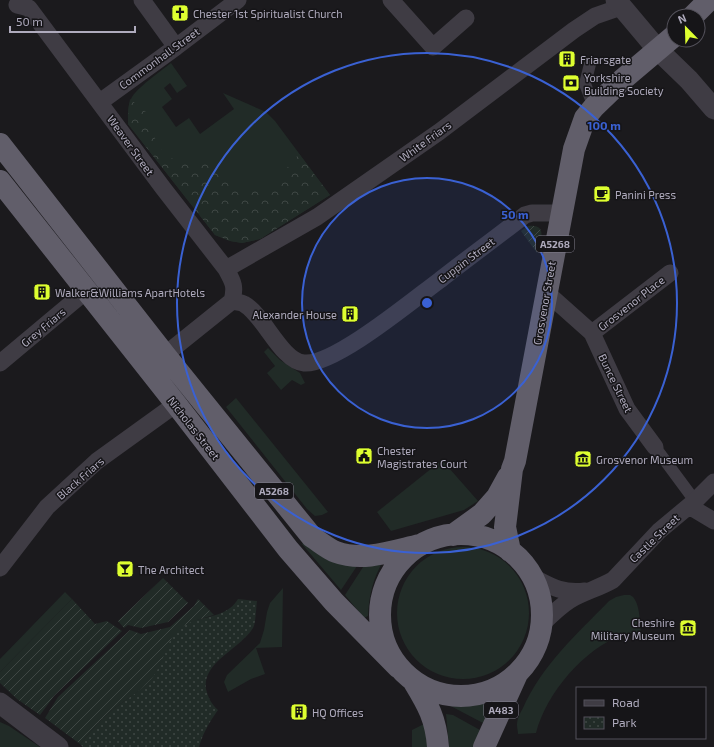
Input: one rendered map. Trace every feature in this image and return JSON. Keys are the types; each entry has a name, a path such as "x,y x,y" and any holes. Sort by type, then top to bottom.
{"highway":[{"path":"701,8 709,0"},
{"name":"Grosvenor Street","path":"453,535 482,514 496,497 515,461 561,212 574,149 585,118 594,107 622,80 666,43"},
{"name":"Nicholas Street","path":"0,144 165,355 312,537 336,552 352,556 365,556 420,545"},
{"name":"Nicholas Street","path":"0,181 288,549 334,602 398,667"},
{"name":"Grosvenor Street","path":"510,551 506,520 512,469"},
{"name":"A5268","path":"453,535 474,535 493,541 510,551 522,562 531,576 540,599 541,624 537,642 529,659 518,673 500,686 478,694 456,696 434,692 414,682 398,667 386,647 380,624 381,601 388,579 402,560 420,545 436,538 453,535"},
{"name":"A483","path":"484,747 518,673"},
{"path":"414,682 427,703 437,729 438,747"}],"street":[{"path":"142,0 176,47"},
{"name":"Commonhall Street","path":"100,102 238,0"},
{"path":"391,0 433,47 466,18"},
{"name":"Weaver Street","path":"25,3 158,182 226,269 235,290 232,301"},
{"path":"618,3 666,43"},
{"name":"White Friars","path":"226,269 317,217 439,132 574,30 618,3"},
{"path":"669,48 689,80 714,109"},
{"path":"590,64 585,84 594,107"},
{"name":"Cuppin Street","path":"232,301 244,304 255,312 284,350 294,359 303,363 316,362 331,355 373,330 525,215 532,213 561,212"},
{"name":"Grosvenor Place","path":"592,333 670,273"},
{"name":"Grey Friars","path":"0,363 86,291"},
{"name":"Bunce Street","path":"546,292 592,333 627,409 655,447 692,503"},
{"path":"148,369 232,301"},
{"name":"Black Friars","path":"0,568 47,507 97,461 176,404"},
{"name":"Castle Street","path":"541,624 561,606 603,586 612,580 659,531 714,482"},
{"path":"692,503 714,521"},
{"name":"Castle Street","path":"531,576 557,590 568,592 593,590"},
{"path":"0,703 58,747"}],"green space":[{"path":"171,63 187,86 177,93 170,83 164,88 172,99 162,107 176,127 189,118 200,134 234,109 223,93 266,112 275,121 330,195 260,239 242,243 230,241 215,235 128,124 128,111 131,99 143,85"},
{"path":"130,99 146,112 158,147 178,163 216,164 238,187 266,192 299,154 330,195 260,239 242,243 230,241 215,235 128,124"},
{"path":"528,226 538,227 541,230 542,234 537,253 521,231"},
{"path":"268,348 280,360 300,373 305,383 301,385 292,380 281,390 267,373 275,366 264,352"},
{"path":"236,398 328,512 315,516 307,509 226,407"},
{"path":"442,460 478,501 464,510 391,531 377,512"},
{"path":"305,541 359,563 341,590 302,544"},
{"path":"469,547 488,552 500,558 510,566 518,576 524,588 528,600 528,626 524,638 518,650 510,660 500,668 488,674 476,678 457,679 438,674 426,668 416,660 408,650 402,638 398,626 397,607 402,588 408,576 416,566 426,558 438,552 450,548"},
{"path":"383,561 372,587 368,616 364,618 345,595 365,564"},
{"path":"163,578 188,603 168,622 141,628 128,625 124,628 118,621"},
{"path":"283,588 282,647 256,648 265,674 251,679 228,692 224,682 227,675 260,643 270,603"},
{"path":"65,592 72,599 0,672 0,659"},
{"path":"624,595 630,595 636,601 639,612 641,632 623,635 608,641 594,650 581,661 558,688 548,703 536,733 518,734 518,718 531,692 550,664 609,601"},
{"path":"72,599 95,624 107,621 122,631 54,696 40,715 17,699 0,683 0,672"},
{"path":"198,599 214,615 192,622 178,630 169,642 157,671 147,684 104,717 80,744 45,718 58,697 130,630 141,634 170,627 194,606"},
{"path":"238,599 257,601 254,626 240,643 216,663 206,679 206,689 208,695 213,705 218,710 207,727 199,747 83,747 80,744 104,717 146,684 159,666 169,641 177,630 190,622 224,612"},
{"path":"497,697 483,723 443,702 457,703 483,701"},
{"path":"446,714 453,715 480,730 474,747 449,747"},
{"path":"0,722 9,726 40,747 0,747"},
{"path":"424,724 428,747 412,747 412,730"}],"place":[{"name":"Chester 1st Spiritualist Church","path":"180,13"},
{"name":"Friarsgate","path":"567,59"},
{"name":"Yorkshire Building Society","path":"571,83"},
{"name":"Panini Press","path":"602,194"},
{"name":"Walker&Williams ApartHotels","path":"42,292"},
{"name":"Alexander House","path":"350,314"},
{"name":"Chester Magistrates Court","path":"364,456"},
{"name":"Grosvenor Museum","path":"583,459"},
{"name":"The Architect","path":"125,569"},
{"name":"Cheshire Military Museum","path":"688,628"},
{"name":"HQ Offices","path":"299,712"}]}
